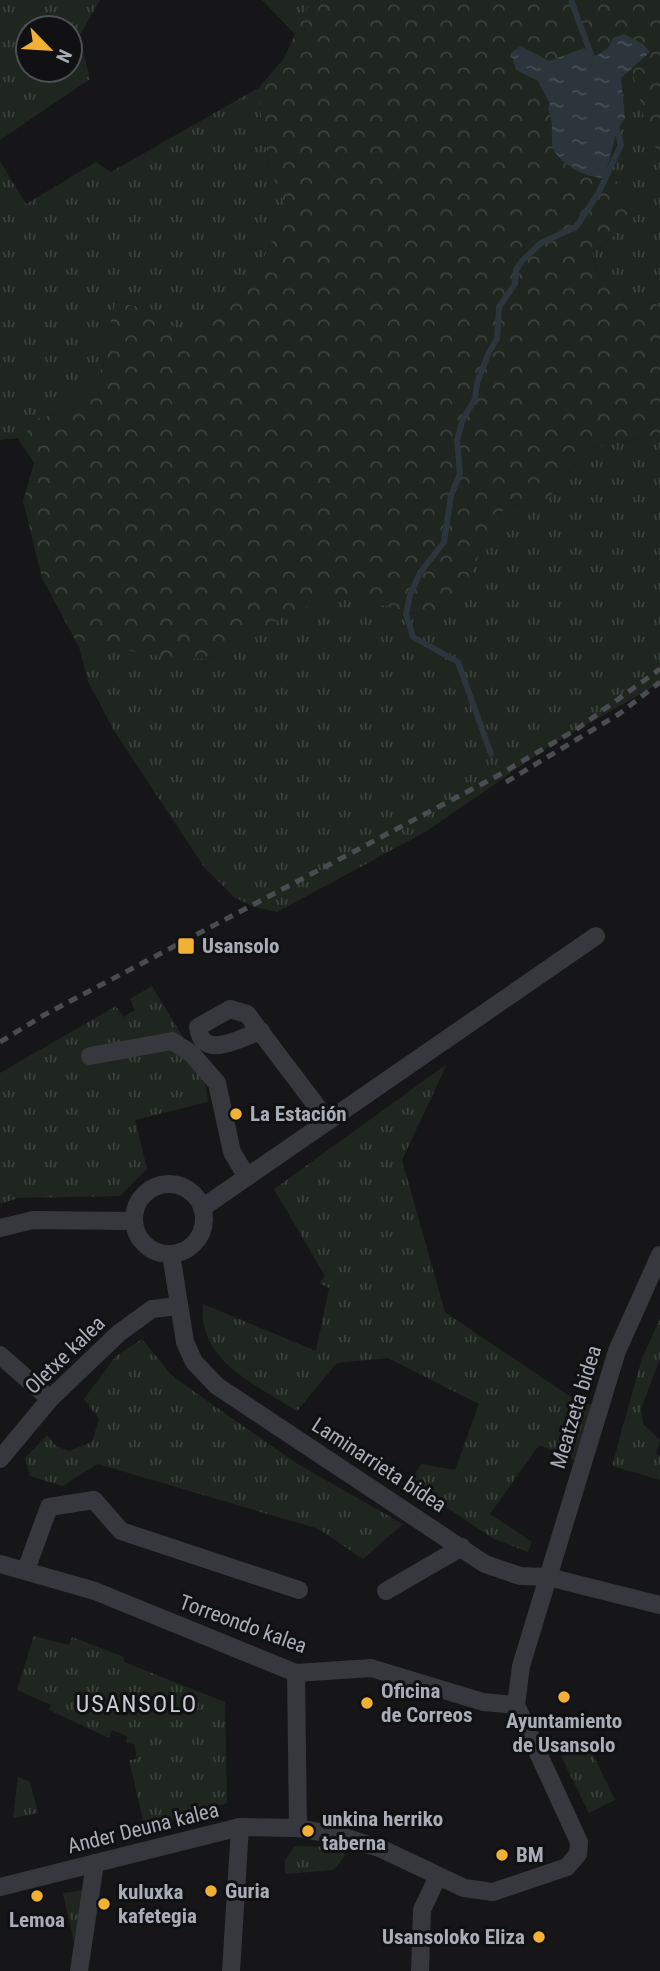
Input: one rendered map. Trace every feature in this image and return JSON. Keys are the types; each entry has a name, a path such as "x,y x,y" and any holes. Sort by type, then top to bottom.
{"street":[{"path":"202,1208 596,936"},
{"path":"261,1031 328,1121"},
{"path":"90,1056 172,1041 191,1053 217,1083 232,1152 247,1177"},
{"path":"157,1186 178,1186 197,1198 202,1208 202,1229 191,1247 171,1254 149,1249 141,1241 134,1221 140,1200 157,1186"},
{"path":"0,1228 33,1220 134,1221"},
{"name":"Laminarrieta bidea","path":"171,1254 177,1306 185,1342 194,1362 218,1386 485,1564 520,1576 548,1577 660,1605"},
{"name":"Meatzeta bidea","path":"548,1577 617,1351 660,1255"},
{"name":"Oletxe kalea","path":"0,1459 50,1399 119,1333 152,1309 177,1306"},
{"path":"0,1355 50,1399"},
{"path":"26,1570 49,1507 94,1500 121,1531 299,1590"},
{"path":"386,1591 462,1547"},
{"name":"Torreondo kalea","path":"0,1564 95,1591 296,1673 371,1668 483,1702 516,1705"},
{"path":"516,1705 522,1667 548,1577"},
{"path":"296,1673 298,1828"},
{"name":"Ander Deuna kalea","path":"0,1887 240,1827 298,1828 341,1836 382,1849 464,1888 493,1892 567,1867 578,1854 579,1842 516,1705"},
{"path":"231,1971 240,1827"},
{"path":"79,1971 95,1863"},
{"path":"419,1971 422,1910 438,1876"}],"green space":[{"path":"0,0 100,0 84,28 84,14 14,14 14,84 83,84 0,140"},
{"path":"262,0 311,0 297,36"},
{"path":"311,0 660,0 660,156 649,135 633,74 615,57 578,151 624,187 636,207 631,222 592,253 598,276 633,299 660,305 660,434 588,449 547,500 512,506 499,513 462,591 427,617 356,600 338,600 302,609 280,619 213,657 175,658 111,648 79,647 42,578 23,501 34,463 18,438 22,441 32,420 64,412 99,379 115,302 145,308 194,340 250,287 287,209 270,169 257,90 284,58"},
{"path":"84,56 90,79 84,83"},
{"path":"615,57 633,74 649,135 660,156 660,305 633,299 598,276 592,253 631,222 578,151"},
{"path":"260,87 257,90 270,169 287,209 250,287 194,340 145,308 116,302 99,379 64,412 32,420 21,442 18,438 0,440 0,161 26,204 96,162 111,172"},
{"path":"660,434 660,683 551,745 427,831 277,912 254,907 234,897 204,867 113,729 88,681 79,647 94,645 210,658 297,607 328,599 367,600 427,617 462,591 499,513 512,506 547,500 588,449"},
{"path":"152,986 204,1072 208,1102 135,1120 147,1169 120,1196 18,1198 0,1204 0,1073 116,1006 123,1017 135,1010 130,999"},
{"path":"447,1064 402,1160 445,1312 566,1394 592,1405 574,1460 539,1445 490,1514 532,1542 528,1552 494,1539 410,1483 421,1464 455,1470 479,1404 388,1358 337,1363 297,1411 232,1369 209,1341 204,1324 203,1304 316,1351 329,1288 319,1283 325,1276 274,1189"},
{"path":"660,1319 660,1358 641,1409 643,1424 660,1440 656,1454 660,1456 660,1480 612,1466 642,1358"},
{"path":"142,1339 172,1376 296,1463 403,1524 363,1559 319,1529 98,1464 62,1486 30,1476 25,1458 47,1435 56,1446 69,1451 92,1442 99,1419 84,1399 116,1356"},
{"path":"34,1636 69,1645 72,1637 124,1657 124,1662 225,1702 227,1803 216,1806 215,1812 144,1824 129,1760 137,1759 134,1744 126,1743 127,1736 112,1730 109,1738 49,1710 51,1705 17,1690"},
{"path":"586,1740 615,1800 589,1813 561,1756"},
{"path":"18,1777 30,1782 38,1813 13,1818"},
{"path":"295,1846 333,1847 346,1855 333,1870 285,1874 285,1860"},
{"path":"85,1890 74,1942 63,1893"}],"water":[{"path":"624,34 643,44 650,52 621,78 625,118 617,132 603,178 596,177 573,168 556,153 548,109 550,104 538,81 516,70 511,53 521,46 549,61 584,48 596,56 608,48 613,38"}],"waterway":[{"path":"571,0 592,57"},
{"path":"491,754 458,662 413,637 406,614 410,595 420,573 444,542 451,496 460,473 457,440 463,419 475,399 477,383 489,352 497,339 499,307 515,284 516,270 522,261 541,243 576,227 598,194 621,145 615,120"}],"railway":[{"path":"0,1042 44,1015 497,776 577,729 660,669"},
{"path":"506,782 619,714 660,682"}],"place":[{"name":"Usansolo","path":"186,946"},
{"name":"La Estación","path":"236,1114"},
{"name":"Ayuntamiento de Usansolo","path":"564,1697"},
{"name":"Oficina de Correos","path":"367,1703"},
{"name":"unkina herriko taberna","path":"308,1831"},
{"name":"BM","path":"502,1855"},
{"name":"Guria","path":"211,1891"},
{"name":"Lemoa","path":"37,1896"},
{"name":"kuluxka kafetegia","path":"104,1904"},
{"name":"Usansoloko Eliza","path":"539,1937"}],"district":[{"name":"USANSOLO","path":"137,1704"}]}
